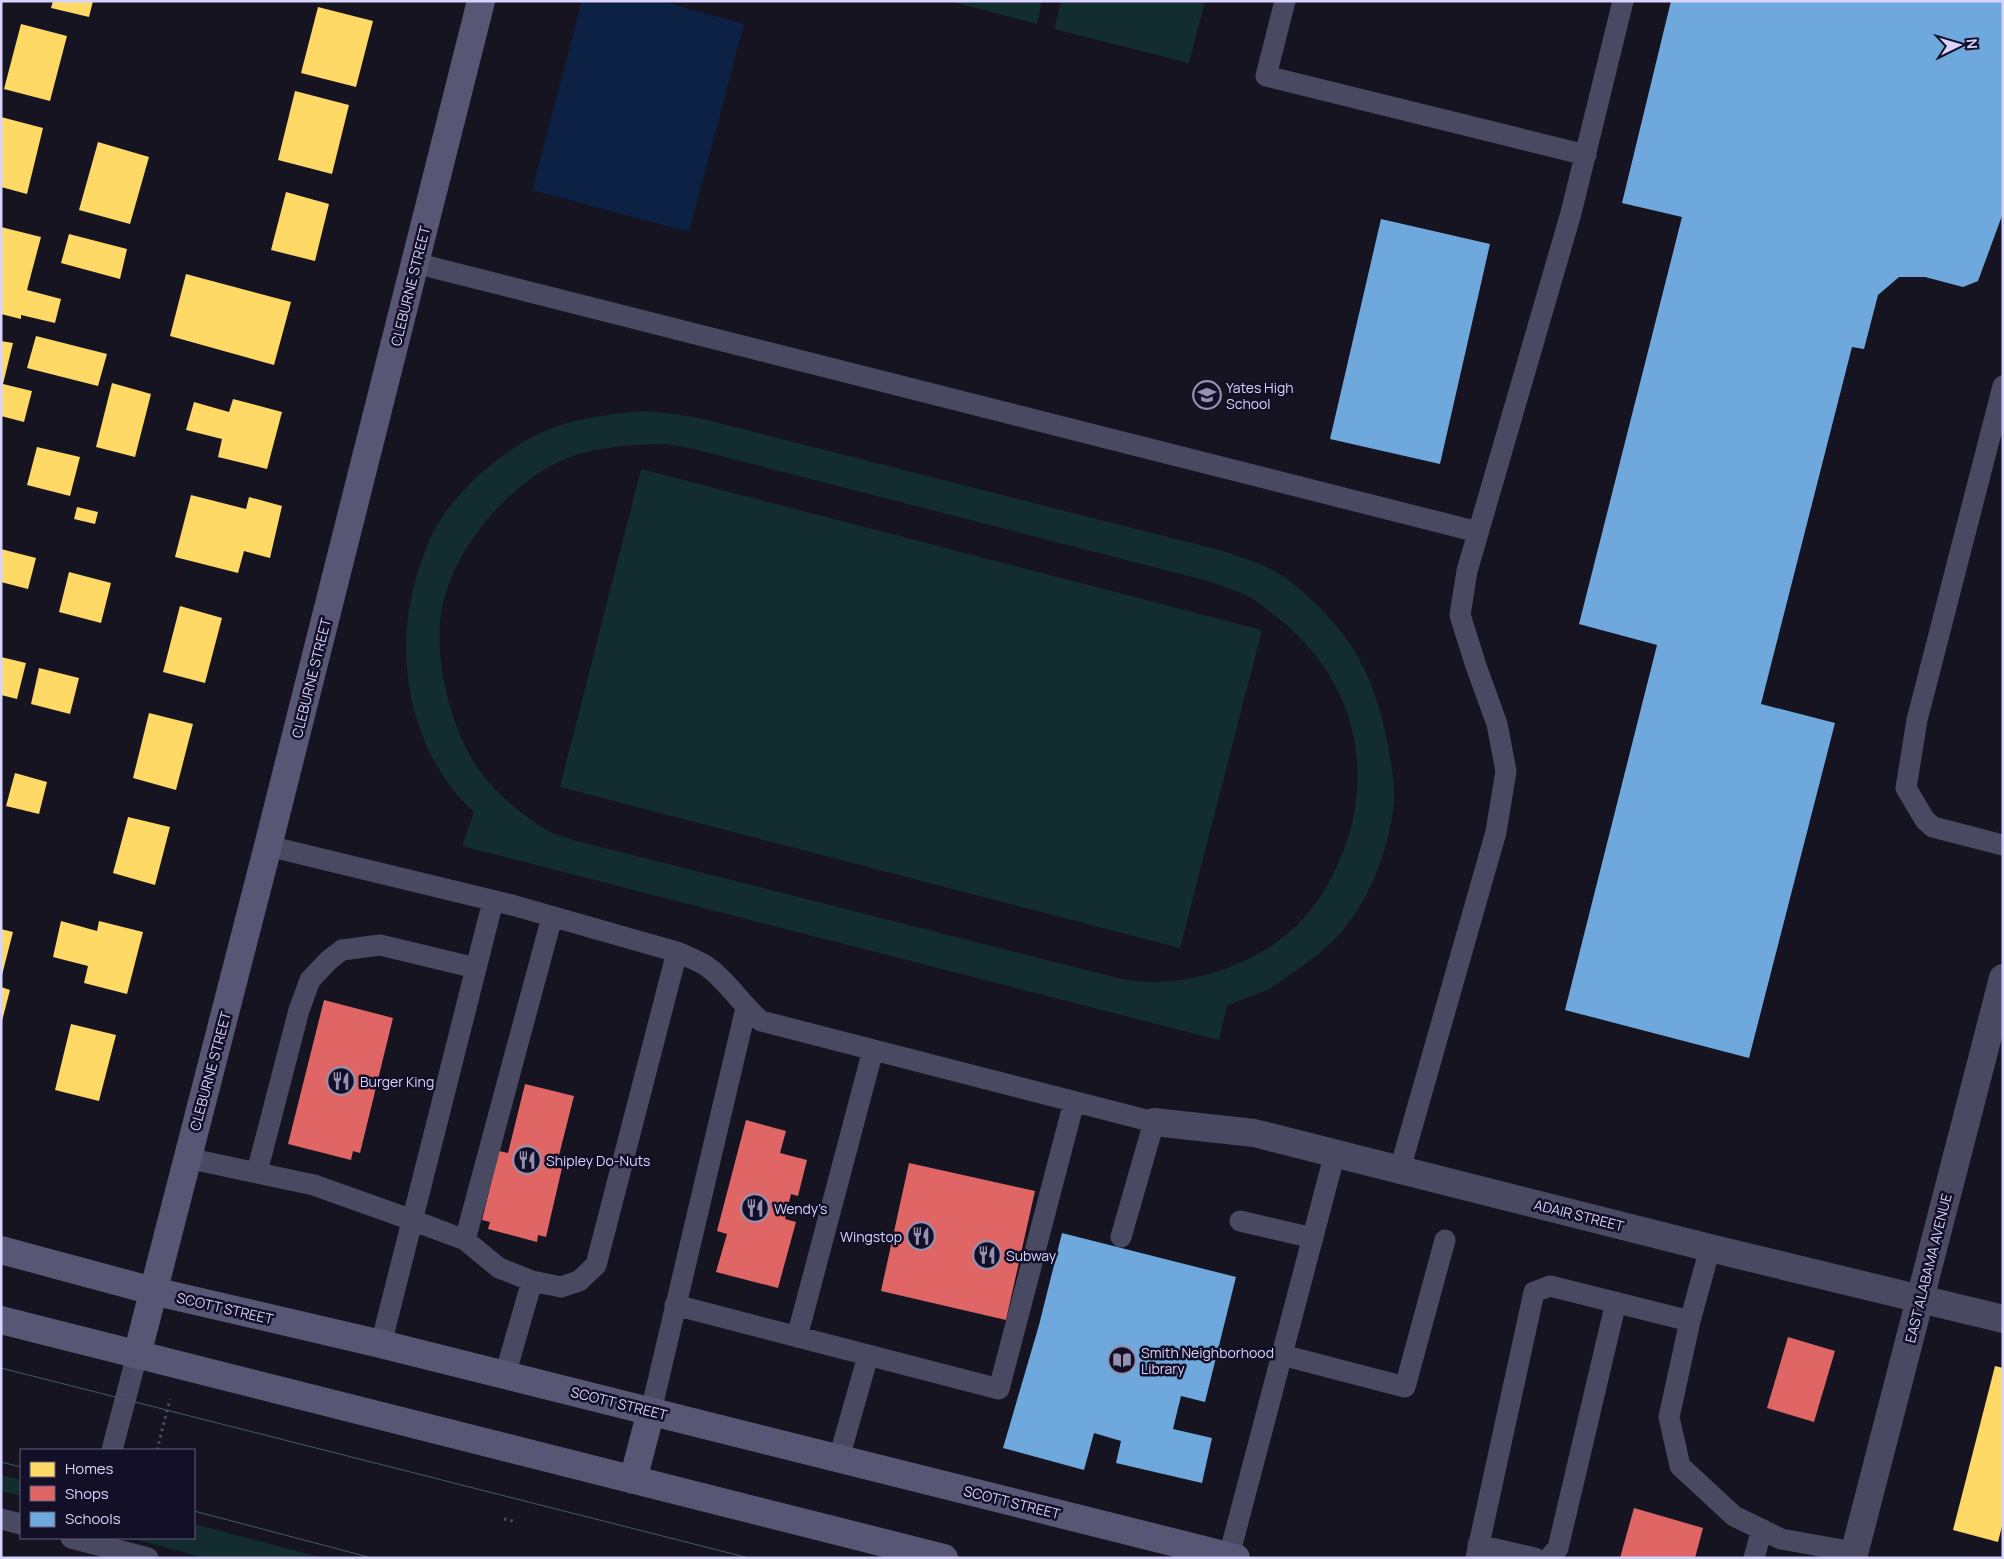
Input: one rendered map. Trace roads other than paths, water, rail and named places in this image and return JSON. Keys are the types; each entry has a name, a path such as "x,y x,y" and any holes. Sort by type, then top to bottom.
{"main road":[{"name":"CLEBURNE STREET","path":"137,1355 268,846 481,1"},
{"name":"SCOTT STREET","path":"1,1250 153,1291 380,1344 1231,1557"},
{"path":"1,1320 944,1558"},
{"path":"633,1480 651,1411"}],"street":[{"name":"EAST ALABAMA AVENUE","path":"1854,1555 2003,978"},
{"name":"ADAIR STREET","path":"1154,1122 1254,1133 1710,1248 2003,1319"}],"lane":[{"path":"1285,1 1266,76 1586,155"},
{"path":"1400,1170 1496,832 1506,771 1497,724 1460,615 1467,571 1571,213 1624,1"},
{"path":"415,263 1478,532"},
{"path":"2003,386 1917,720 1906,788 1925,820 1933,827 2003,845"},
{"path":"268,846 493,901 677,952 707,967 761,1021 1154,1122 1121,1237"},
{"path":"380,1344 493,901"},
{"path":"466,1240 552,917"},
{"path":"257,1172 299,1010 310,980 329,960 342,950 380,945 476,968"},
{"path":"187,1158 314,1185 466,1240 499,1268 532,1281 561,1287 579,1281 596,1265 677,952"},
{"path":"651,1411 746,1008"},
{"path":"796,1337 873,1050"},
{"path":"675,1305 999,1389 1074,1102"},
{"path":"1231,1557 1335,1153"},
{"path":"1240,1221 1313,1238"},
{"path":"1282,1355 1405,1387 1445,1240"},
{"path":"1710,1248 1690,1321 1669,1417 1680,1466 1734,1516 1781,1538 1854,1555"},
{"path":"505,1375 532,1281"},
{"path":"1535,1558 1477,1551 1534,1292 1550,1286 1690,1321"},
{"path":"1548,1558 1558,1548 1616,1302"},
{"path":"112,1449 137,1355"},
{"path":"839,1458 868,1356"},
{"path":"1,1519 20,1524"},
{"path":"1754,1558 1762,1529"},
{"path":"82,1539 148,1558"}],"water":[{"path":"582,1 661,1 744,24 689,232 532,190"}],"tram line":[{"path":"1,1368 749,1558"},
{"path":"1,1462 20,1467"},
{"path":"195,1511 372,1558"}],"place":[{"name":"Yates High School","path":"1207,395"},
{"name":"Burger King","path":"341,1081"},
{"name":"Shipley Do-Nuts","path":"527,1160"},
{"name":"Wendy's","path":"755,1208"},
{"name":"Wingstop","path":"921,1236"},
{"name":"Subway","path":"987,1255"},
{"name":"Smith Neighborhood Library","path":"1122,1360"}]}
